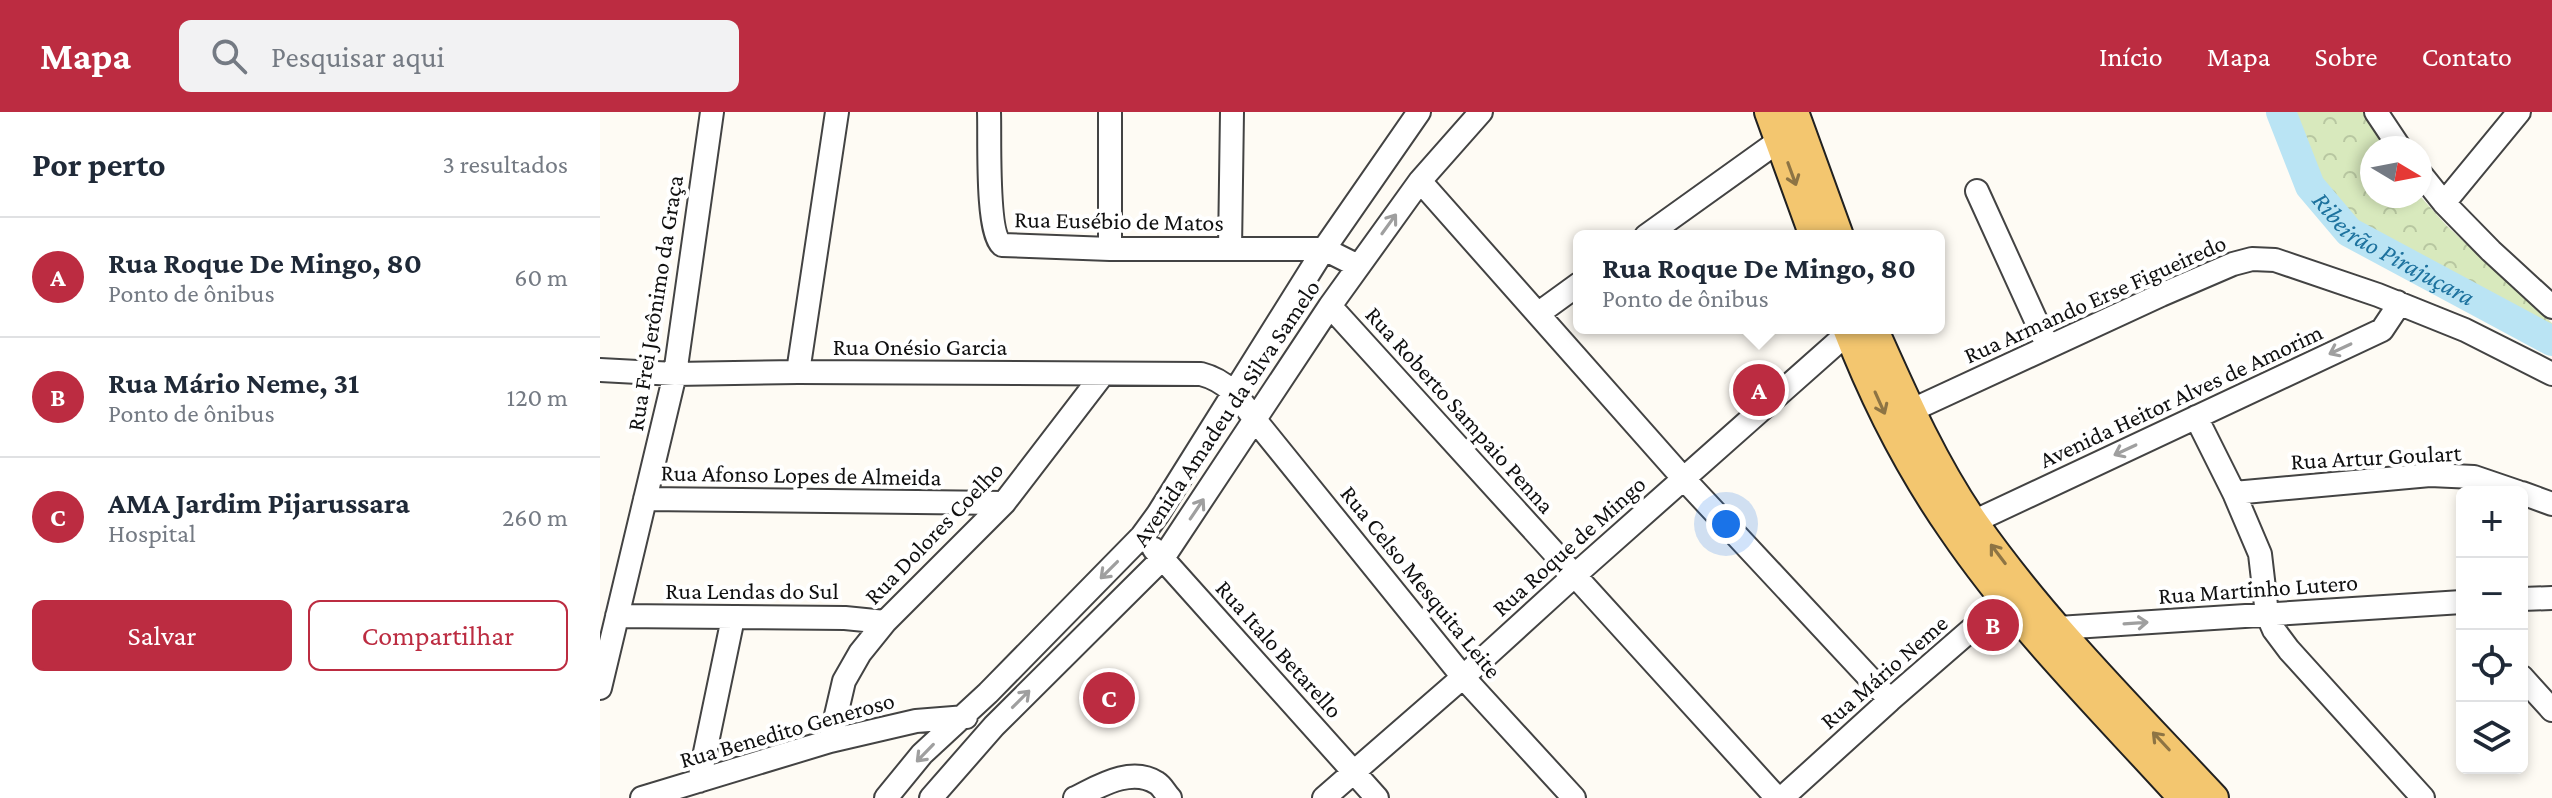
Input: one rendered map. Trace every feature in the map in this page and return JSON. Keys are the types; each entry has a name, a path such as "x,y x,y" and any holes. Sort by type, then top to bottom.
{"main road":[{"path":"1769,112 1812,230"},
{"path":"1794,112 1837,230"},
{"path":"1858,334 1888,420 1920,479 1953,530 2014,593 2058,628 2092,670 2214,798"},
{"path":"1859,334 1910,411 2014,593 2075,680 2183,798"}],"street":[{"name":"Rua Frei Jerônimo da Graça","path":"600,688 675,374 712,112"},
{"path":"798,372 837,112"},
{"name":"Rua Eusébio de Matos","path":"989,112 991,206 998,242 1010,247 1324,249"},
{"path":"1110,112 1110,249"},
{"path":"1230,249 1232,112"},
{"name":"Avenida Amadeu da Silva Samelo","path":"886,798 922,754 963,717 1142,536 1324,249 1419,112"},
{"name":"Avenida Amadeu da Silva Samelo","path":"931,798 994,726 1163,558 1358,266 1420,181 1481,112"},
{"path":"2376,112 2392,136"},
{"path":"2444,203 2519,112"},
{"path":"1654,230 1780,140"},
{"path":"1420,181 1683,478 1890,700"},
{"path":"2432,188 2444,203 2549,296"},
{"path":"1977,191 2048,347"},
{"path":"1324,249 1358,266"},
{"name":"Rua Armando Erse Figueiredo","path":"1910,411 2161,295 2252,259 2275,260 2397,302 2465,330 2552,374"},
{"path":"1539,313 1573,288"},
{"path":"2382,330 2397,302"},
{"name":"Rua Roberto Sampaio Penna","path":"1330,306 1779,798"},
{"name":"Avenida Heitor Alves de Amorim","path":"1973,522 2382,330 2430,325 2465,330"},
{"name":"Rua Roque de Mingo","path":"1324,798 1683,478 1850,334"},
{"name":"Rua Onésio Garcia","path":"600,370 675,374 1201,374 1213,377 1235,392"},
{"name":"Rua Dolores Coelho","path":"830,741 844,681 860,653 885,622 1004,503 1103,374"},
{"name":"Rua Celso Mesquita Leite","path":"1235,392 1463,677 1574,798"},
{"path":"2196,417 2260,554 2267,614 2274,630 2423,798"},
{"name":"Rua Artur Goulart","path":"2234,493 2430,475 2474,477 2500,486"},
{"name":"Rua Artur Goulart","path":"2528,496 2552,504"},
{"name":"Rua Afonso Lopes de Almeida","path":"645,499 1004,503"},
{"name":"Rua Italo Betarello","path":"1142,536 1377,798"},
{"name":"Rua Mário Neme","path":"1779,798 2014,593"},
{"path":"2528,599 2552,598"},
{"name":"Rua Martinho Lutero","path":"2058,628 2456,605"},
{"name":"Rua Lendas do Sul","path":"617,616 845,618 885,622"},
{"path":"699,781 733,618"},
{"path":"2528,684 2552,710"},
{"name":"Rua Benedito Generoso","path":"642,798 830,741 916,721 963,717 994,726"},
{"path":"1075,798 1115,779 1136,777 1156,782 1170,798"}],"green space":[{"path":"2285,112 2369,112 2382,136 2360,136 2360,208 2431,208 2552,323 2552,329 2435,278 2351,219 2300,161"}],"waterway":[{"name":"Ribeirão Pirajuçara","path":"2281,112 2310,186 2349,232 2552,341"}],"place":[{"name":"Rua Roque De Mingo, 80","path":"1759,390"},
{"name":"Rua Mário Neme, 31","path":"1993,625"},
{"name":"AMA Jardim Pijarussara","path":"1109,698"}]}
